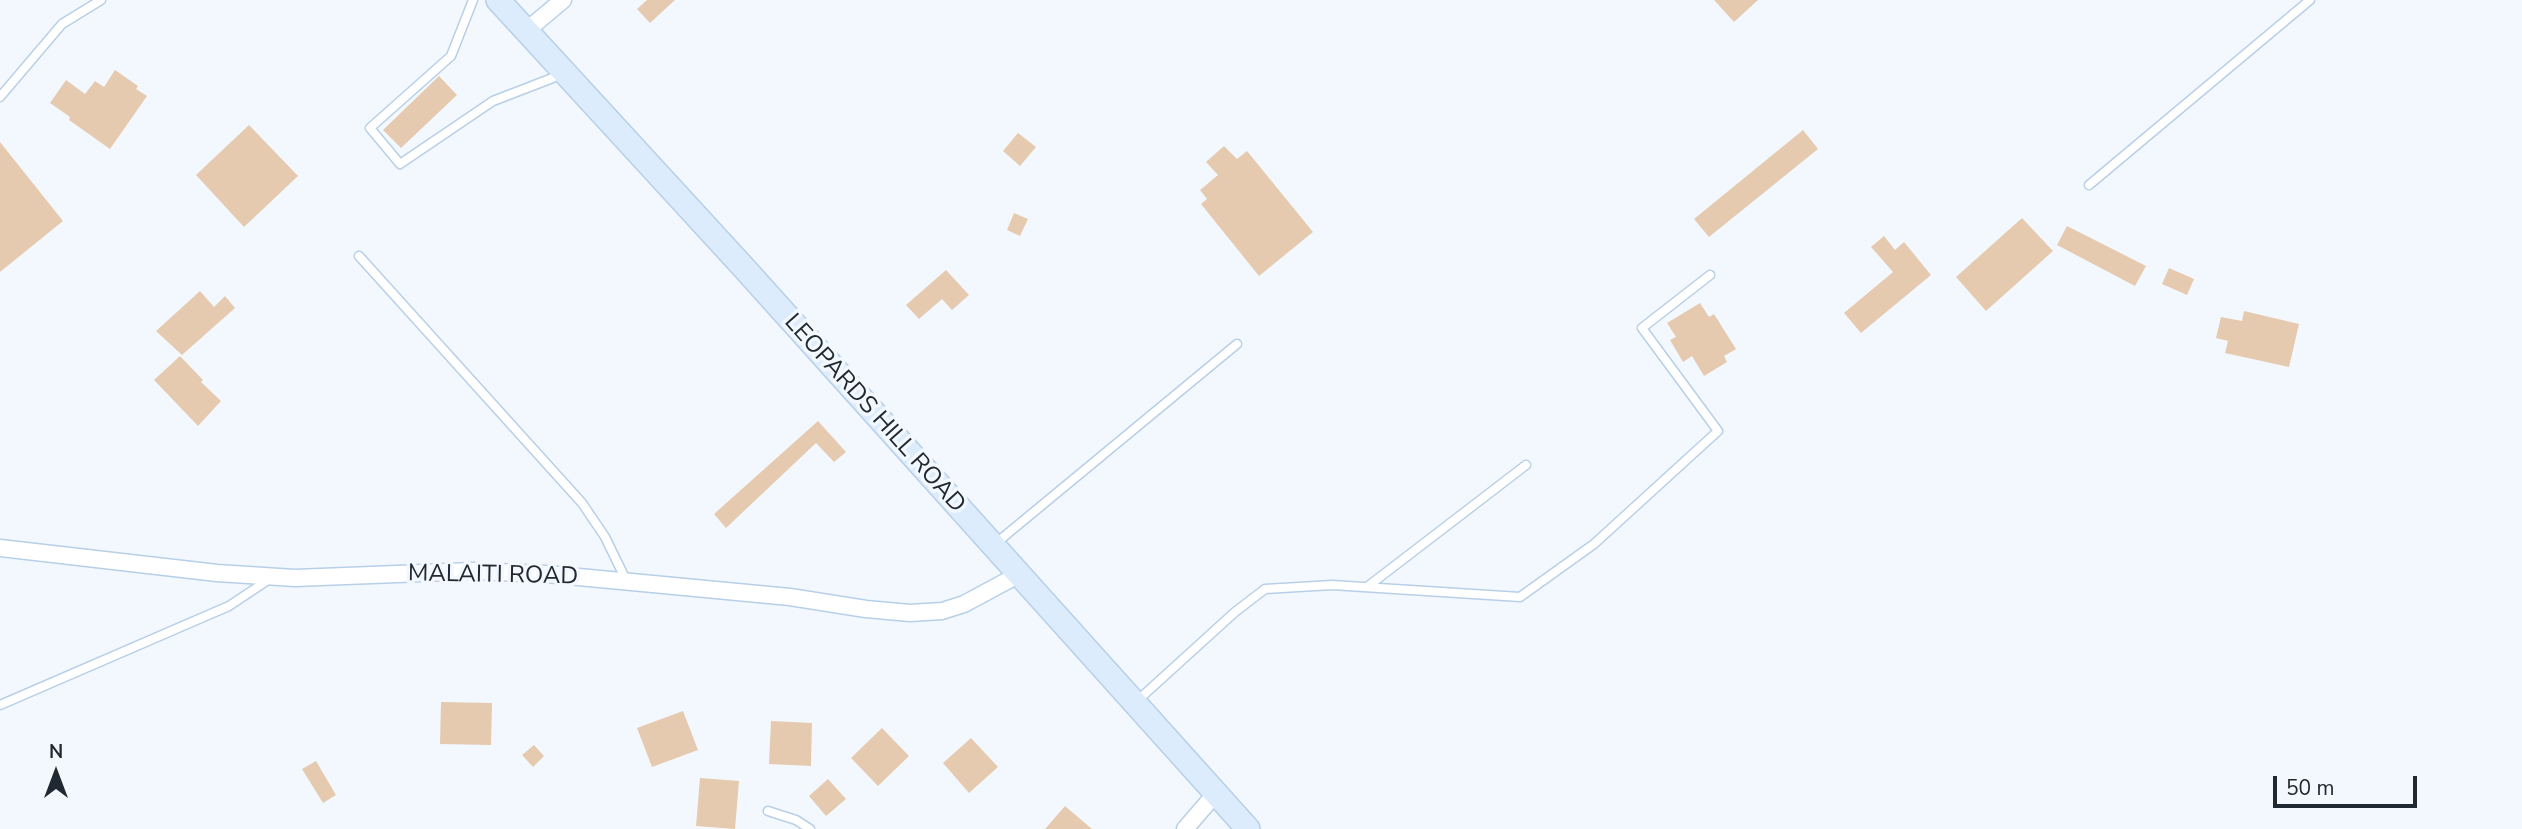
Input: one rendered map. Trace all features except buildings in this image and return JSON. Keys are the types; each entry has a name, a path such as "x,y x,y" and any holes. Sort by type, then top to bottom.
{"main road":[{"name":"LEOPARDS HILL ROAD","path":"498,0 745,269 1248,829"}],"street":[{"path":"526,31 563,0"},
{"name":"MALAITI ROAD","path":"0,548 217,573 274,576 508,571 790,597 910,613 942,611 964,604 1018,575"},
{"path":"1185,829 1216,793"}],"lane":[{"path":"0,97 62,24 101,0"},
{"path":"472,0 451,56 370,128 400,164 493,101 565,73"},
{"path":"2089,185 2310,0"},
{"path":"359,256 582,503 605,537 627,582"},
{"path":"1135,703 1265,589 1332,585 1520,597 1594,544 1718,430 1642,328 1710,275"},
{"path":"993,546 1237,344"},
{"path":"1367,587 1526,465"},
{"path":"0,705 229,606 274,576"},
{"path":"768,811 796,820 810,829"}]}
